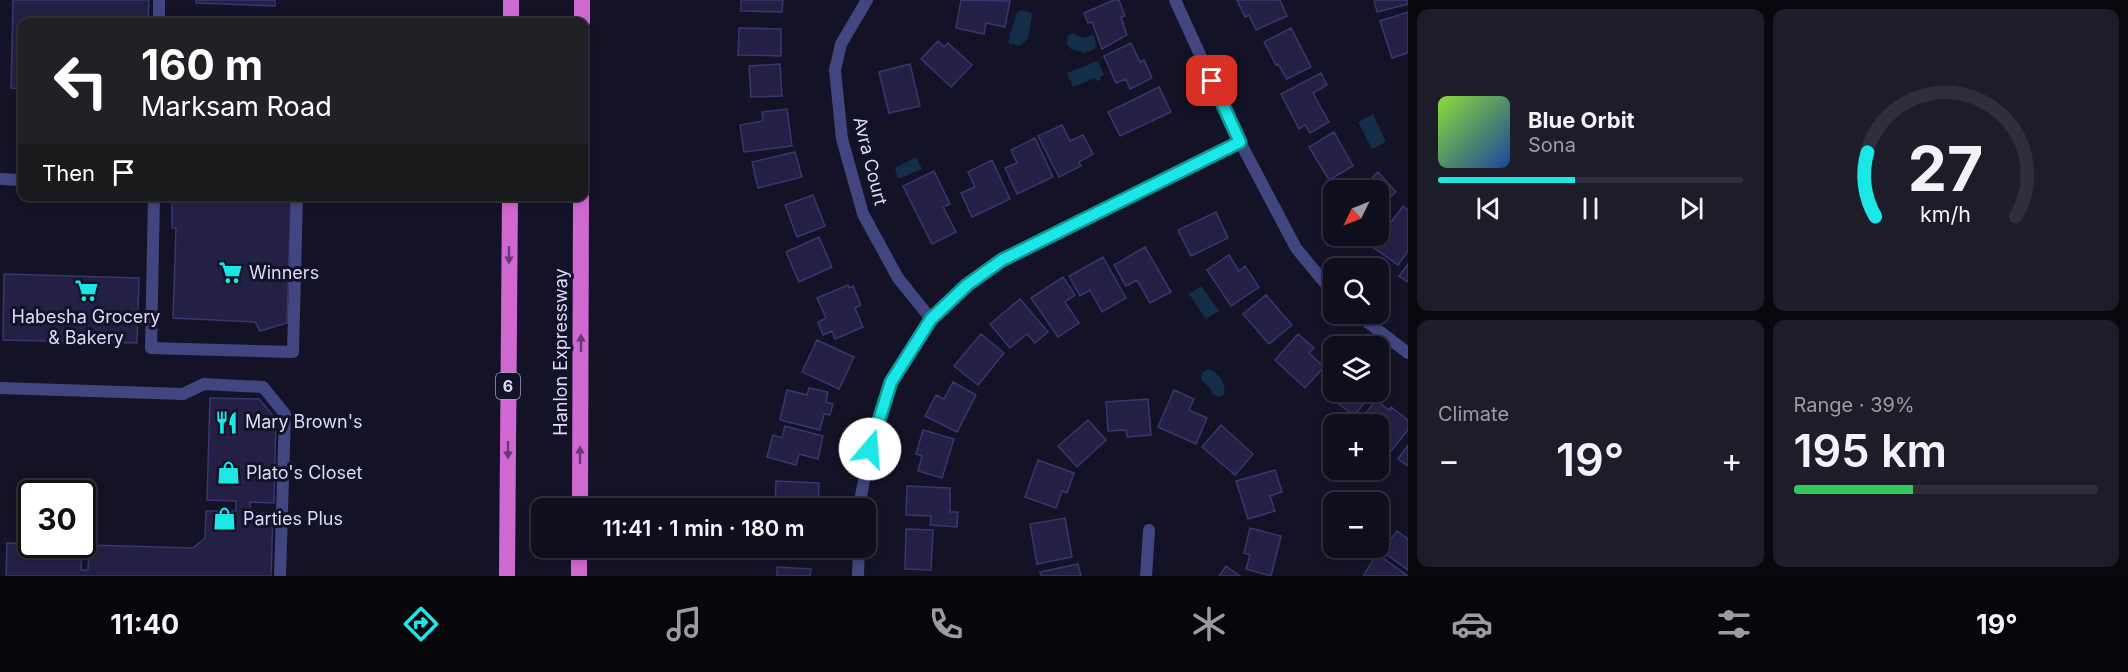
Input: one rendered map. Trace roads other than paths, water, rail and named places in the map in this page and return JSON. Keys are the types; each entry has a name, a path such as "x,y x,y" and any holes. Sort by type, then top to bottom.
{"highway":[{"path":"511,0 511,18"},
{"path":"582,0 582,18"},
{"name":"6","path":"507,576 510,201"},
{"name":"Hanlon Expressway","path":"580,498 581,201"},
{"path":"579,558 579,576"}],"street":[{"path":"159,0 159,18"},
{"name":"Avra Court","path":"867,0 841,44 835,70 843,139 863,214 898,278 931,319"},
{"path":"1174,0 1240,142 1296,248 1323,281"},
{"path":"862,498 870,449 891,382 931,319 967,285 1002,260 1240,142"},
{"path":"0,179 18,180"},
{"path":"154,201 151,348 293,352 297,201"},
{"path":"1370,324 1408,353"},
{"path":"0,388 183,394 204,384 263,387 285,414 280,576"},
{"path":"1146,576 1149,530"},
{"path":"858,576 859,558"}],"water":[{"path":"1020,10 1030,12 1032,15 1028,39 1019,46 1011,45 1008,41 1009,35 1017,12"},
{"path":"1072,33 1084,38 1093,34 1095,49 1085,53 1071,49 1067,44 1067,37"},
{"path":"1098,61 1104,75 1100,77 1101,80 1097,81 1095,78 1073,87 1067,73"},
{"path":"1373,114 1386,142 1372,149 1358,122"},
{"path":"916,157 922,169 898,179 895,168"},
{"path":"1201,286 1219,311 1206,319 1189,294"},
{"path":"1208,369 1215,372 1223,383 1225,390 1220,397 1213,394 1201,380 1202,373"}],"place":[{"name":"Winners","path":"231,273"},
{"name":"Habesha Grocery & Bakery","path":"86,291"},
{"name":"Mary Brown's","path":"227,422"},
{"name":"Plato's Closet","path":"228,473"},
{"name":"Parties Plus","path":"225,519"}]}
